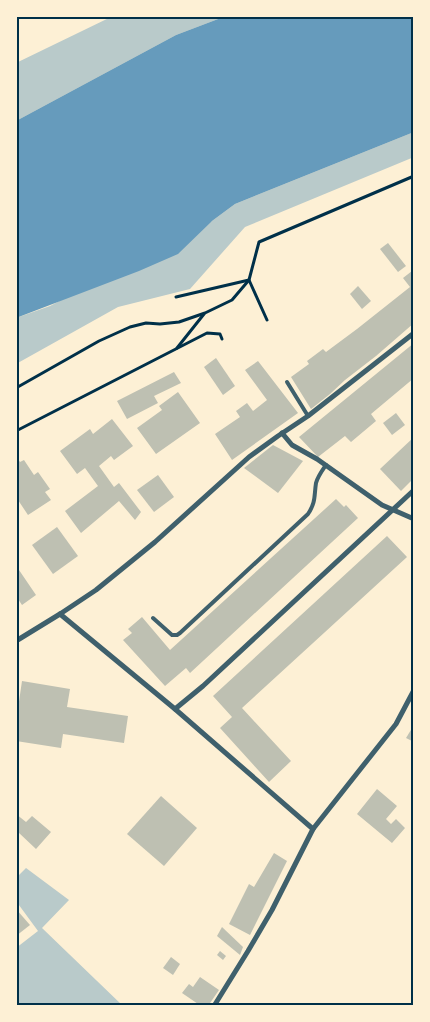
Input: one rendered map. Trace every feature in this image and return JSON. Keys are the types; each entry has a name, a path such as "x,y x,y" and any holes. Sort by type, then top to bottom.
{"street":[{"path":"16,641 108,581 155,542 249,458 308,416 414,333"},
{"path":"282,433 292,445 326,465 382,505 414,519"},
{"path":"175,709 203,686 414,490"},
{"path":"60,614 175,709 313,829"},
{"path":"214,1006 272,910 313,829 396,724 414,690"}],"lane":[{"path":"287,382 308,416"},
{"path":"153,618 172,635 180,633 308,514 316,496 316,483 326,465"}],"path":[{"path":"16,388 98,341 130,327 146,323 178,322 232,300 249,280 259,242 414,176"},
{"path":"176,296 249,280"},
{"path":"249,280 267,320"},
{"path":"175,350 204,313"},
{"path":"16,431 207,333 220,334 222,340"}],"shaded area":[{"path":"113,16 226,16 176,35 16,121 16,63"},
{"path":"414,132 414,157 245,227 190,289 118,307 16,364 16,318 50,306 212,221 235,204"},
{"path":"26,868 69,900 42,928 123,1006 16,1006 16,948 38,931 16,901 16,878"}],"water":[{"path":"226,16 414,16 414,132 235,204 212,221 178,254 16,318 16,121 176,35"}],"building":[{"path":"388,243 406,266 398,272 380,249"},
{"path":"412,271 414,273 414,323 311,409 291,377 309,364 307,361 323,349 326,352 410,287 403,278"},
{"path":"358,286 371,301 362,309 350,294"},
{"path":"414,343 414,378 371,414 376,421 351,442 345,436 318,457 299,437"},
{"path":"216,358 235,386 223,395 204,367"},
{"path":"258,361 298,413 232,460 215,434 240,417 236,411 247,403 253,411 267,400 245,370"},
{"path":"174,372 181,383 154,396 158,403 127,419 117,401"},
{"path":"178,392 200,423 156,454 137,428 162,410 159,406"},
{"path":"396,413 405,425 392,435 383,423"},
{"path":"112,419 133,446 114,460 111,456 99,466 114,487 119,483 141,512 135,520 119,501 81,533 65,511 98,486 85,468 77,474 60,451 90,429 93,434"},
{"path":"414,437 414,478 401,491 380,469"},
{"path":"273,445 303,461 278,493 244,468"},
{"path":"16,456 20,462 24,460 34,475 38,472 50,489 45,492 51,500 28,515 16,497"},
{"path":"158,475 174,497 154,512 137,490"},
{"path":"336,499 344,507 346,505 358,518 190,673 186,668 165,686 123,640 132,633 128,629 142,617 170,650"},
{"path":"57,527 78,556 53,574 32,545"},
{"path":"387,536 407,557 242,708 291,761 269,782 220,728 232,717 213,696"},
{"path":"19,570 36,595 22,605 18,599 16,600 16,571"},
{"path":"22,681 70,689 67,707 128,716 124,743 63,734 61,748 16,741 16,722"},
{"path":"414,725 414,742 406,738"},
{"path":"377,789 397,806 386,819 391,824 396,819 405,828 392,843 357,814"},
{"path":"161,796 197,828 164,866 127,834"},
{"path":"16,814 26,822 32,816 51,832 36,849 18,832 16,834"},
{"path":"274,853 287,861 250,935 229,924 249,884 254,887"},
{"path":"16,909 30,925 16,936"},
{"path":"222,927 243,947 240,955 217,936"},
{"path":"220,951 226,956 223,960 217,955"},
{"path":"171,957 180,964 173,975 163,968"},
{"path":"200,977 219,990 208,1006 201,1006 182,993 189,984 193,987"}]}
